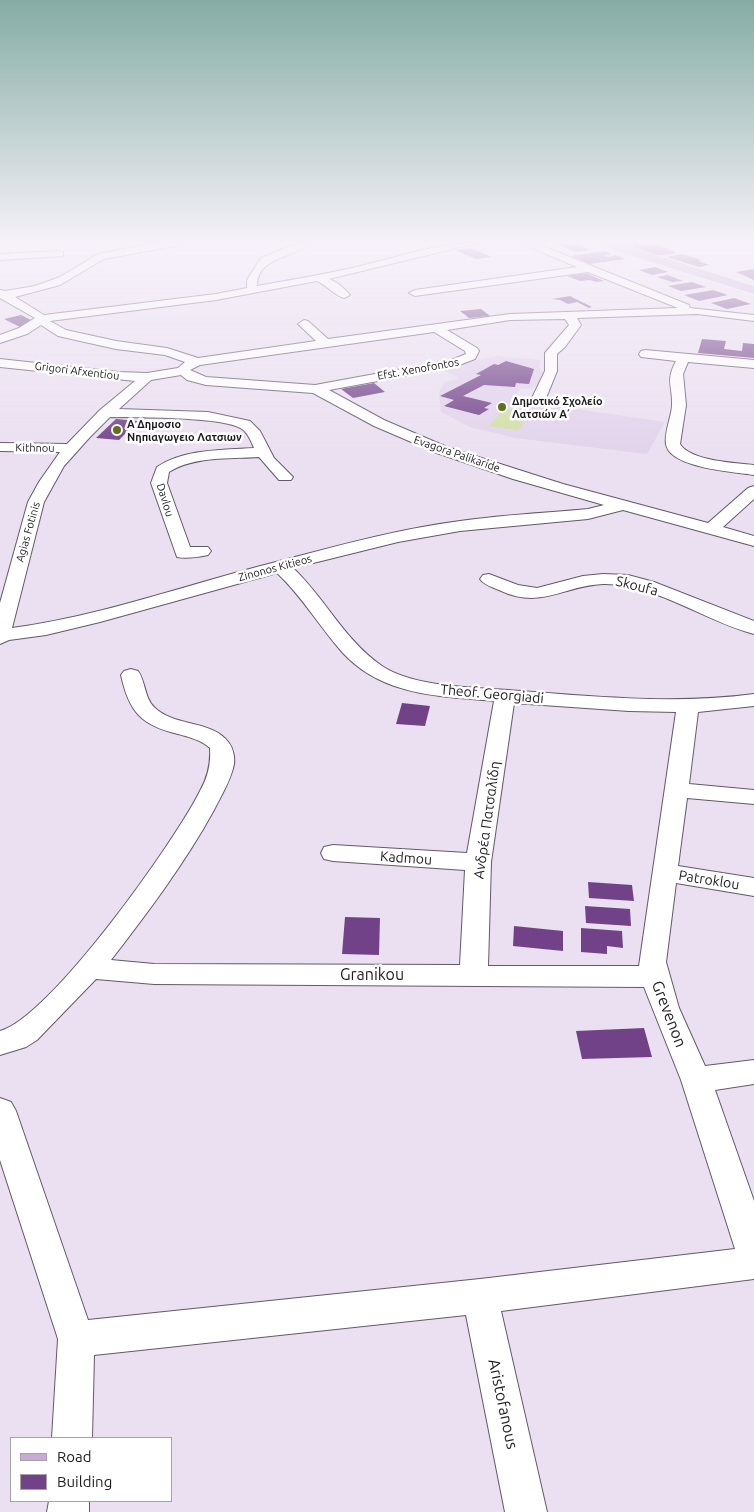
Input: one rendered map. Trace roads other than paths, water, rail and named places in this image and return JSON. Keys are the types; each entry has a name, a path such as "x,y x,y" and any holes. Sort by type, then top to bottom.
{"street":[{"path":"33,314 52,328 68,335 167,352 197,362"},
{"path":"0,339 30,328 42,319 86,314"},
{"path":"539,398 551,371 551,353 561,344 574,327 574,321 569,314"},
{"path":"183,371 185,367 197,362 436,327 503,318 588,314"},
{"path":"718,314 754,318"},
{"path":"304,324 324,343"},
{"name":"Efst. Xenofontos","path":"315,389 454,363 471,356 473,351 436,327"},
{"path":"645,354 754,364"},
{"path":"684,358 676,374 679,405 673,444 676,450 695,461 754,470"},
{"name":"Grigori Afxentiou","path":"0,363 92,375 147,377 183,371"},
{"name":"Evagora Palikaride","path":"183,371 188,376 206,381 275,384 315,389 375,421 420,441 476,462 754,541"},
{"name":"Agias Fotinis","path":"1,637 36,502 44,484 69,448 105,413 147,377"},
{"path":"105,413 208,416 229,419 245,424 253,431 263,452 285,477"},
{"name":"Kithnou","path":"0,447 69,448"},
{"name":"Davlou","path":"202,551 183,553 159,483 162,470 170,464 187,459 263,452"},
{"name":"Zinonos Kitieos","path":"551,517 568,510 574,504 573,498 562,487"},
{"path":"711,529 754,490"},
{"name":"Zinonos Kitieos","path":"1,637 93,618 280,566 432,530 588,514 625,505"},
{"name":"Theof. Georgiadi","path":"280,566 298,583 352,651 379,673 412,685 505,696 621,704 688,706 754,700"},
{"name":"Skoufa","path":"489,579 513,590 537,594 583,581 604,579 628,580 648,586 754,628"},
{"path":"0,1043 16,1039 27,1032 89,968 189,834 212,795 224,757 221,747 212,738 167,724 144,710 137,700 131,675"},
{"name":"Ανδρέα Πατσαλίδη","path":"474,975 478,862 505,696"},
{"name":"Grevenon","path":"688,706 665,873 652,950 654,977 696,1080 754,1253"},
{"path":"677,790 754,797"},
{"name":"Kadmou","path":"333,854 478,862"},
{"name":"Patroklou","path":"665,873 754,887"},
{"name":"Granikou","path":"89,968 154,974 654,977"},
{"path":"696,1080 754,1072"},
{"path":"0,1111 76,1339 72,1437"},
{"path":"76,1339 480,1296 754,1263"},
{"name":"Aristofanous","path":"480,1296 526,1512"}],"place":[{"name":"Δημοτικό Σχολείο Λατσιών Α΄","path":"502,407"},
{"name":"Α Δημοσιο Νηπιαγωγειο Λατσιων","path":"117,430"}]}
